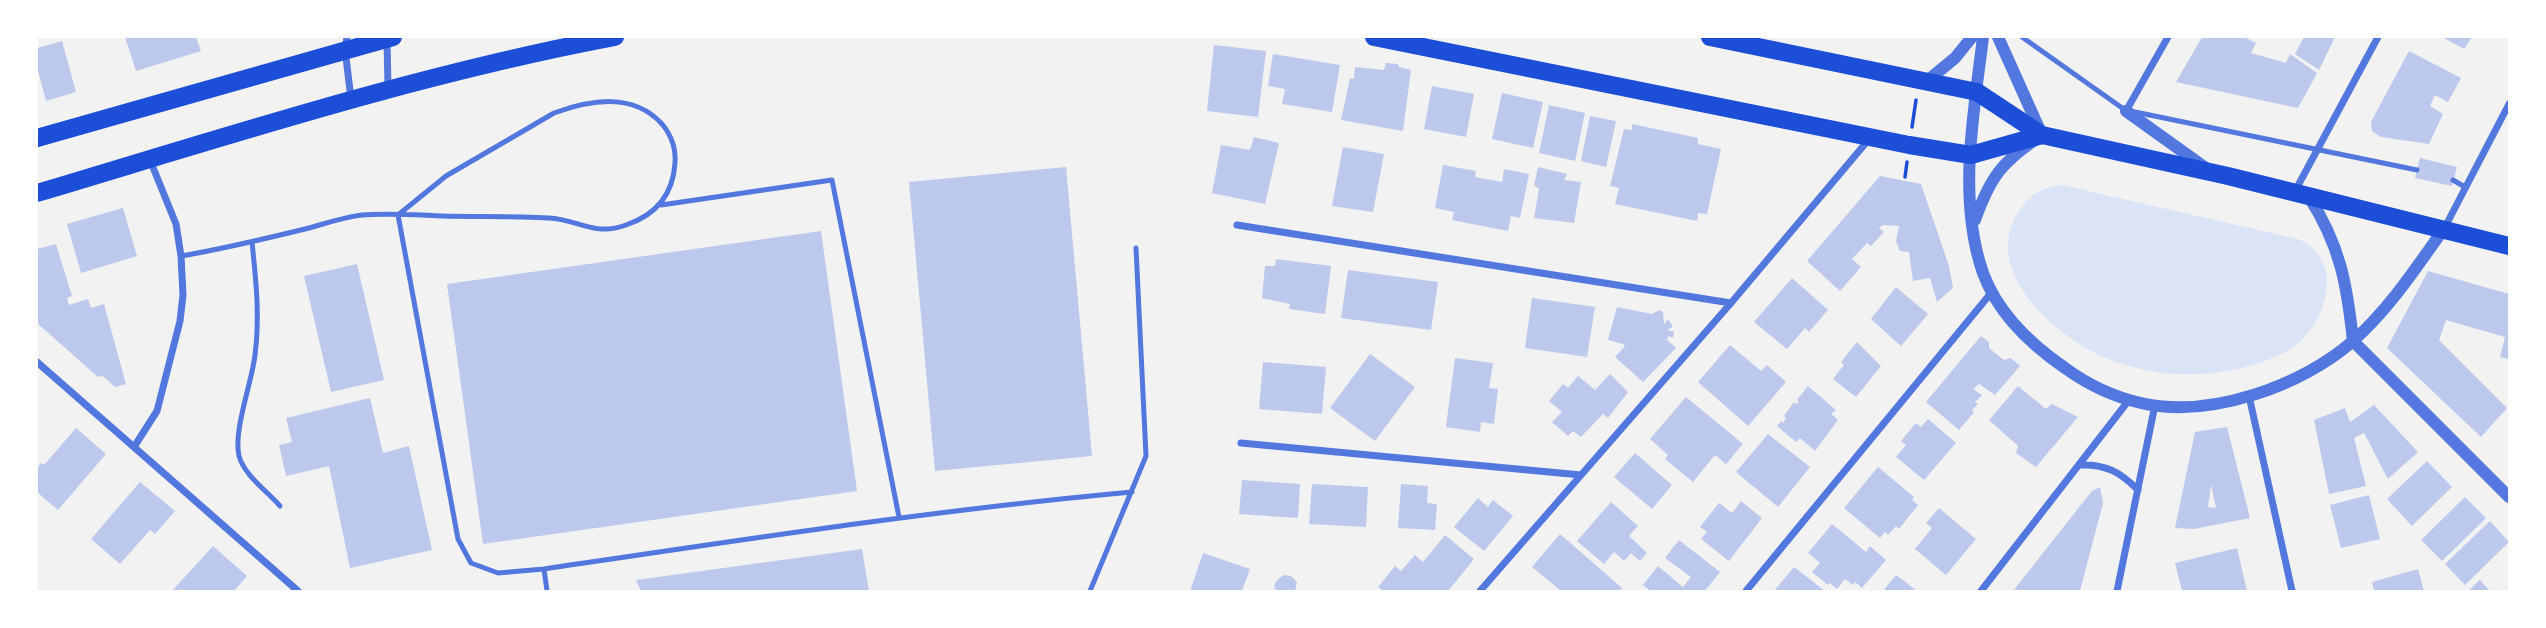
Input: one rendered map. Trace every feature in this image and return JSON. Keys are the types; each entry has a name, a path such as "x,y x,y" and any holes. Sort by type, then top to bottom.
{"main road":[{"path":"37,138 346,43 389,37"},
{"path":"37,193 388,89 545,50 615,37"},
{"path":"1374,37 1871,138 1971,155 2042,135"},
{"path":"1710,37 1977,92 2042,135 2213,173 2509,246"}],"street":[{"path":"388,89 389,37"},
{"path":"1923,80 1955,58 1972,37"},
{"path":"1983,37 1970,188 1978,257 1992,293 2020,331 2084,381 2129,400 2155,405 2196,405 2249,396 2285,383 2353,341 2388,304 2443,230 2509,104"},
{"path":"1973,226 1985,191 1994,177 2012,156 2042,135 1998,37"},
{"path":"2168,37 2126,111 2213,173"},
{"path":"2378,37 2318,149 2301,195 2326,224 2337,253 2349,302 2353,341 2509,498"},
{"path":"346,43 351,99"},
{"path":"1480,591 1871,138"},
{"path":"134,447 157,411 180,321 183,295 176,224 150,160"},
{"path":"1237,225 1731,303"},
{"path":"1746,591 1992,293"},
{"path":"37,362 298,591"},
{"path":"2249,396 2292,591"},
{"path":"1981,591 2129,400"},
{"path":"2117,591 2155,405"},
{"path":"1241,443 1581,475"},
{"path":"2080,465 2097,464 2113,468 2138,490"}],"lane":[{"path":"2022,37 2126,111 2417,170"},
{"path":"398,215 446,176 554,113 573,106 613,101 636,105 656,118 669,133 676,153 674,180 661,205"},
{"path":"181,256 252,242 361,215 552,218 596,230 625,226 661,205 832,180 899,517"},
{"path":"2454,180 2465,187"},
{"path":"398,215 458,539 471,563 498,573 544,569 899,517 1132,492"},
{"path":"252,242 259,302 255,356 239,434 239,456 247,471 280,506"},
{"path":"1090,591 1146,456 1136,248"},
{"path":"544,569 547,591"}],"path":[{"path":"1905,177 1923,80"}],"shaded area":[{"path":"2062,185 2298,239 2314,249 2323,263 2327,279 2326,296 2320,314 2311,330 2284,353 2254,365 2221,372 2155,372 2119,363 2089,350 2068,337 2031,302 2018,282 2010,260 2008,238 2020,209 2041,191"}],"building":[{"path":"125,37 196,37 201,51 136,71"},
{"path":"2202,37 2244,37 2256,43 2251,53 2286,63 2290,54 2317,73 2298,108 2176,82"},
{"path":"2304,37 2335,37 2319,70 2295,54"},
{"path":"2442,37 2472,37 2464,49"},
{"path":"62,41 76,92 46,101 37,67 37,48"},
{"path":"1214,45 1266,51 1258,117 1207,111"},
{"path":"2409,51 2461,78 2448,102 2435,95 2430,106 2443,114 2429,144 2381,137 2372,131 2371,122"},
{"path":"1273,54 1340,65 1332,112 1282,104 1285,89 1268,86"},
{"path":"1386,63 1398,64 1399,67 1411,70 1403,131 1341,120 1355,67 1384,70"},
{"path":"1432,86 1474,94 1466,137 1424,129"},
{"path":"1502,93 1543,102 1533,148 1492,139"},
{"path":"1549,105 1585,113 1575,161 1539,153"},
{"path":"1590,116 1616,121 1606,167 1581,161"},
{"path":"1632,124 1698,138 1698,144 1721,149 1707,214 1698,213 1697,221 1615,204 1619,188 1610,186 1624,129 1632,130"},
{"path":"1254,137 1279,143 1265,204 1212,193 1221,145 1250,150"},
{"path":"1343,147 1384,154 1373,212 1332,206"},
{"path":"2420,158 2457,167 2452,186 2415,178"},
{"path":"1443,165 1476,171 1475,177 1502,182 1504,169 1529,174 1520,218 1511,216 1508,231 1452,220 1454,212 1435,208"},
{"path":"1066,167 1092,456 935,471 909,182"},
{"path":"1538,167 1567,174 1564,180 1581,182 1574,223 1534,218 1539,189 1534,185"},
{"path":"1880,176 1921,184 1949,266 1953,288 1937,302 1930,278 1913,281 1909,252 1900,251 1896,241 1899,226 1883,225 1879,228 1884,232 1871,246 1867,243 1852,259 1861,267 1840,291 1807,261"},
{"path":"123,208 137,256 81,273 67,224"},
{"path":"821,231 857,491 483,544 447,284"},
{"path":"56,244 72,296 67,298 69,305 88,299 91,308 104,304 126,384 115,387 103,376 98,377 37,323 37,249"},
{"path":"1276,259 1331,266 1325,314 1289,309 1290,304 1262,298 1265,266 1275,266"},
{"path":"357,264 384,380 331,392 304,276"},
{"path":"1348,270 1438,282 1431,330 1341,318"},
{"path":"2428,271 2509,294 2509,359 2500,357 2505,337 2446,320 2439,340 2507,408 2481,437 2387,348"},
{"path":"1792,278 1828,310 1809,332 1805,328 1787,349 1754,322"},
{"path":"1896,287 1928,314 1901,346 1871,319"},
{"path":"1532,298 1595,307 1587,357 1525,348"},
{"path":"1617,307 1652,314 1659,310 1663,312 1664,324 1668,319 1673,327 1668,329 1674,331 1673,338 1668,336 1667,340 1676,348 1643,382 1615,357 1625,346 1608,340"},
{"path":"1981,336 1989,342 1989,348 2004,360 2011,358 2020,366 1995,395 1979,384 1973,389 1982,395 1975,402 1978,404 1972,410 1974,412 1959,430 1926,402"},
{"path":"1857,342 1881,366 1856,397 1833,379 1844,365 1841,362"},
{"path":"1730,345 1761,371 1767,365 1786,382 1748,426 1698,382"},
{"path":"1370,354 1415,387 1375,441 1330,408"},
{"path":"1455,358 1493,363 1489,388 1498,389 1494,424 1481,422 1480,432 1446,427"},
{"path":"1263,362 1326,367 1322,414 1259,409"},
{"path":"1610,374 1628,392 1608,418 1603,414 1581,437 1573,431 1568,436 1552,422 1562,412 1549,401 1563,384 1568,388 1578,376 1595,390"},
{"path":"1808,386 1836,410 1831,414 1838,420 1815,451 1800,438 1796,442 1777,426 1781,421 1783,423 1786,418 1784,416 1794,402 1799,402 1797,400"},
{"path":"2018,386 2046,409 2052,404 2078,417 2036,467 2016,453 2018,446 1989,420"},
{"path":"1686,397 1743,444 1726,464 1715,455 1693,482 1665,459 1668,455 1650,439"},
{"path":"370,398 383,453 409,446 432,550 350,568 329,466 286,476 279,445 292,442 286,418"},
{"path":"2374,405 2418,452 2388,479 2364,433 2354,438 2366,486 2329,494 2314,420 2345,408 2350,422"},
{"path":"1928,419 1956,443 1924,480 1896,457 1906,445 1901,441 1916,423 1921,427"},
{"path":"2227,427 2250,518 2194,529 2175,528 2195,432","holes":["2211,485 2216,508 2208,507"]},
{"path":"76,428 106,454 58,510 37,492 37,468 41,463 44,465"},
{"path":"1768,434 1810,467 1778,507 1736,472"},
{"path":"1635,453 1672,485 1652,509 1614,477"},
{"path":"2427,461 2452,487 2412,526 2387,499"},
{"path":"1878,467 1914,497 1912,500 1918,505 1899,529 1896,526 1888,535 1885,532 1880,538 1844,508"},
{"path":"1242,480 1300,484 1298,518 1239,514"},
{"path":"140,482 175,511 155,534 150,530 120,564 91,539"},
{"path":"1312,484 1368,487 1366,527 1309,524"},
{"path":"1401,484 1428,486 1427,503 1437,504 1435,530 1398,528"},
{"path":"2100,487 2103,503 2080,591 2013,591 2092,491"},
{"path":"2369,495 2380,539 2341,548 2330,505"},
{"path":"2465,497 2486,518 2442,561 2421,540"},
{"path":"1478,498 1488,507 1493,500 1513,516 1484,551 1454,527"},
{"path":"1741,501 1762,518 1729,561 1701,539 1707,532 1700,527 1719,503 1732,513"},
{"path":"1611,502 1638,526 1629,536 1647,553 1640,561 1631,553 1624,561 1614,552 1604,564 1577,541"},
{"path":"1939,508 1976,539 1946,575 1915,549 1932,528 1926,523"},
{"path":"2490,521 2509,542 2465,585 2445,564"},
{"path":"1832,524 1866,552 1870,546 1886,560 1862,588 1845,579 1837,589 1812,572 1820,563 1808,553"},
{"path":"1560,534 1622,588 1619,591 1561,591 1532,567"},
{"path":"1445,535 1474,559 1448,591 1383,591 1378,587 1395,566 1401,571 1415,555 1423,562"},
{"path":"1679,540 1720,572 1705,591 1651,591 1643,585 1658,566 1683,587 1691,577 1665,558"},
{"path":"213,546 247,576 234,591 172,591"},
{"path":"2237,548 2247,591 2182,591 2175,563"},
{"path":"862,549 869,591 641,591 636,580"},
{"path":"1203,553 1250,569 1242,591 1190,591"},
{"path":"1794,567 1825,591 1774,591"},
{"path":"2418,569 2424,591 2374,591 2372,582"},
{"path":"1284,575 1291,576 1297,582 1295,591 1276,591 1274,585"},
{"path":"1896,575 1917,591 1883,591"},
{"path":"2480,580 2490,591 2468,591"}]}
